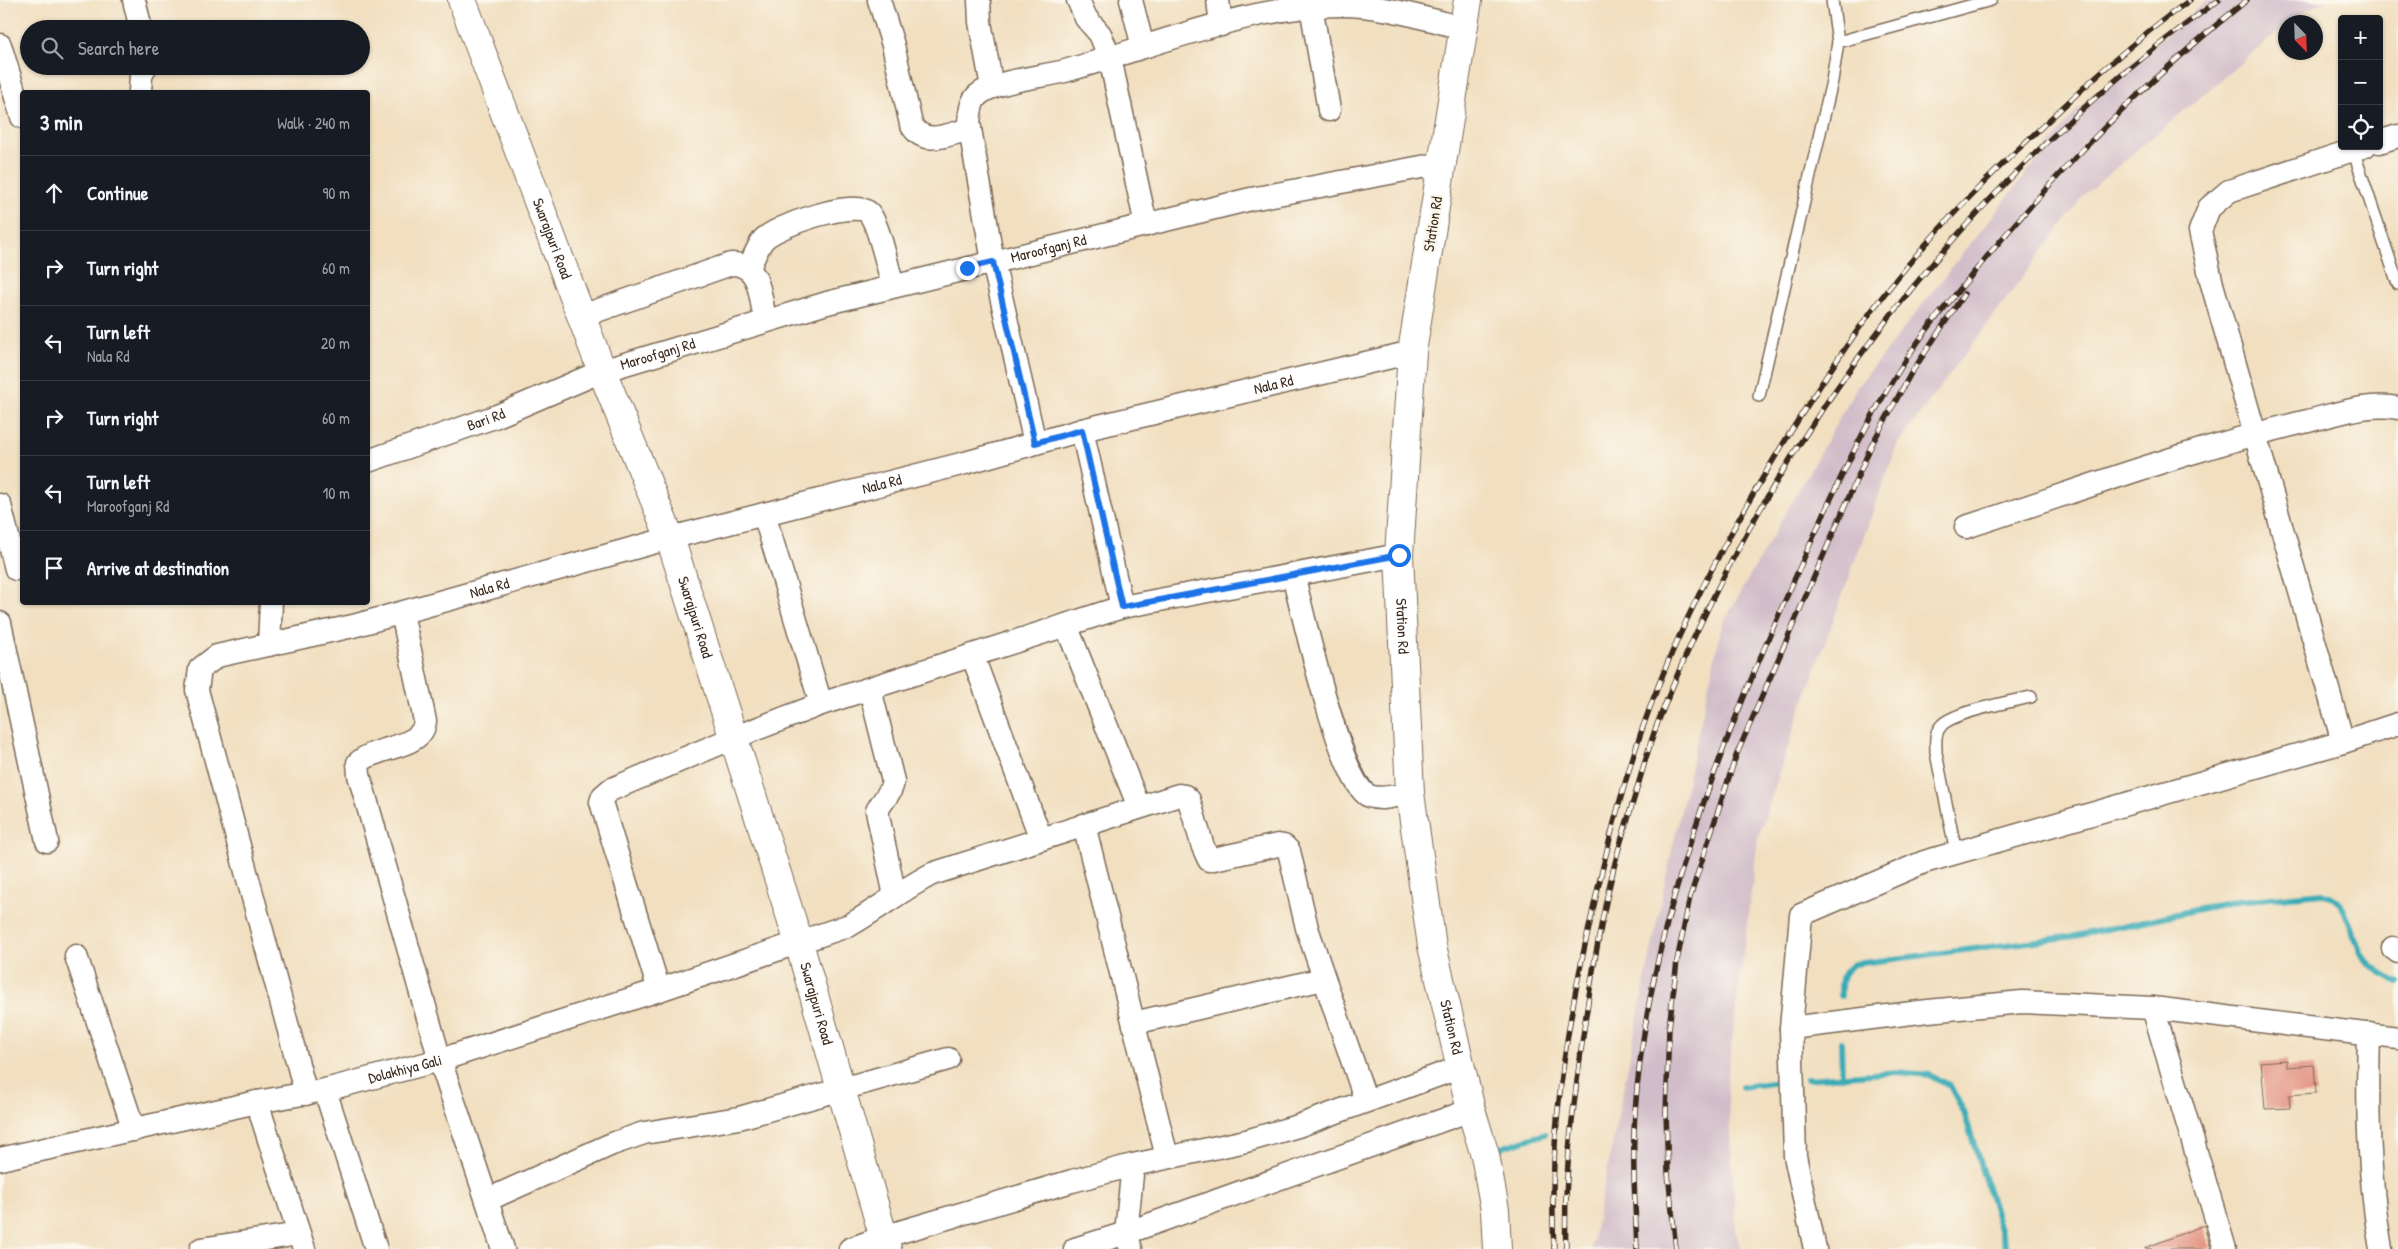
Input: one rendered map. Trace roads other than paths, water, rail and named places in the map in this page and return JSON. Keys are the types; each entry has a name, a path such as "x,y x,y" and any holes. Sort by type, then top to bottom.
{"main road":[{"name":"Swarajpuri Road","path":"462,0 602,371 670,538 799,943 885,1243"},
{"name":"Station Rd","path":"1468,0 1412,352 1399,555 1410,793 1432,946 1471,1110 1485,1155 1495,1210 1497,1249"}],"street":[{"path":"134,0 139,20"},
{"path":"879,0 893,45 911,124 916,132 922,137 929,138 970,130"},
{"path":"979,0 980,22 992,87"},
{"path":"1078,0 1086,18 1100,34 1110,58 1146,225"},
{"path":"1131,0 1143,47"},
{"path":"1218,0 1221,25"},
{"path":"1035,443 993,262 970,130 970,108 976,96 992,87 1110,58 1221,25 1279,11 1311,6 1340,2 1379,8 1463,28"},
{"path":"1311,6 1329,110"},
{"path":"0,45 20,110"},
{"path":"140,90 142,75"},
{"path":"2383,141 2398,136"},
{"path":"2343,742 2212,284 2200,231 2208,208 2229,190 2353,150"},
{"name":"Maroofganj Rd","path":"602,371 765,320 894,286 1251,199 1443,163"},
{"path":"749,268 763,240 775,231 790,224 848,208 863,208 870,214 894,286"},
{"path":"582,316 731,264 741,264 749,268 754,276 765,320"},
{"name":"Nala Rd","path":"376,1249 315,1092 197,690 200,669 217,656 353,626 670,538 1082,430 1412,352"},
{"name":"Bari Rd","path":"370,460 497,416 602,371"},
{"path":"1966,527 2256,433 2361,407 2387,406 2398,408"},
{"path":"1082,430 1122,607"},
{"path":"0,505 13,570"},
{"path":"764,514 821,704"},
{"path":"660,990 604,813 603,796 610,790 733,738 821,704 973,657 1122,607 1399,555"},
{"path":"1293,574 1328,709 1357,785 1368,796 1381,798 1410,793"},
{"path":"269,645 271,605"},
{"path":"402,613 424,721 424,730 417,738 365,756 358,763 359,775 440,1060 503,1249"},
{"path":"0,623 47,841"},
{"path":"1066,625 1139,807"},
{"path":"973,657 1041,839"},
{"path":"870,689 892,781 892,789 881,802 877,811 894,896"},
{"path":"1815,1249 1795,1156 1792,1028 1801,915 1924,862 2343,742 2398,724"},
{"name":"Dolakhiya Gali","path":"0,1159 257,1102 315,1092 440,1060 660,990 850,925 877,910 894,896 932,874 1180,794 1189,800 1203,847 1209,860 1278,845 1284,846 1291,858 1307,928 1323,979"},
{"path":"1084,825 1167,1157"},
{"path":"76,956 134,1130"},
{"path":"1134,1023 1323,979 1366,1101"},
{"path":"1792,1028 1928,1011 2022,1002 2152,1008 2398,1038"},
{"path":"2152,1008 2225,1249"},
{"path":"2369,1034 2367,1119 2370,1162 2381,1249"},
{"path":"486,1200 612,1144 644,1133 739,1118 948,1059"},
{"path":"850,1249 885,1243 1133,1165 1263,1136 1461,1067"},
{"path":"201,1249 302,1242 257,1102"},
{"path":"1075,1249 1128,1241 1471,1110"},
{"path":"1128,1241 1133,1165"}],"lane":[{"path":"1759,396 1830,90 1838,42 1832,0"},
{"path":"1838,42 1991,0"},
{"path":"2360,150 2398,284"},
{"path":"1956,853 1936,753 1935,737 1941,726 1954,717 2031,696"}],"waterway":[{"path":"1841,996 1842,977 1854,964 2075,936 2237,901 2323,893 2340,904 2349,920 2359,948 2367,961 2379,971 2398,982"},
{"path":"1841,1042 1842,1077"},
{"path":"1807,1079 1897,1072 1929,1075 1950,1086 1964,1112 2006,1249"},
{"path":"1742,1087 1779,1082"},
{"path":"1497,1149 1545,1134"}],"railway":[{"path":"1554,1249 1553,1209 1556,1126 1573,1003 1597,893 1628,772 1648,713 1684,625 1712,568 1759,484 1824,379 1897,278 1941,227 2013,154 2140,38 2190,0"},
{"path":"1566,1249 1566,1194 1573,1111 1590,987 1605,904 1620,845 1652,739 1704,616 1758,513 1819,415 1886,320 1961,231 2041,148 2127,71 2219,0"},
{"path":"1637,1249 1634,1163 1635,1112 1642,1044 1654,976 1671,909 1690,843 1737,713 1817,528 1845,469 1875,411 1926,330 2015,224 2077,156 2142,91 2211,29 2247,0"},
{"path":"1676,1249 1668,1173 1666,1113 1669,1028 1677,961 1690,897 1736,756 1872,444 1910,375 1964,294"}]}
